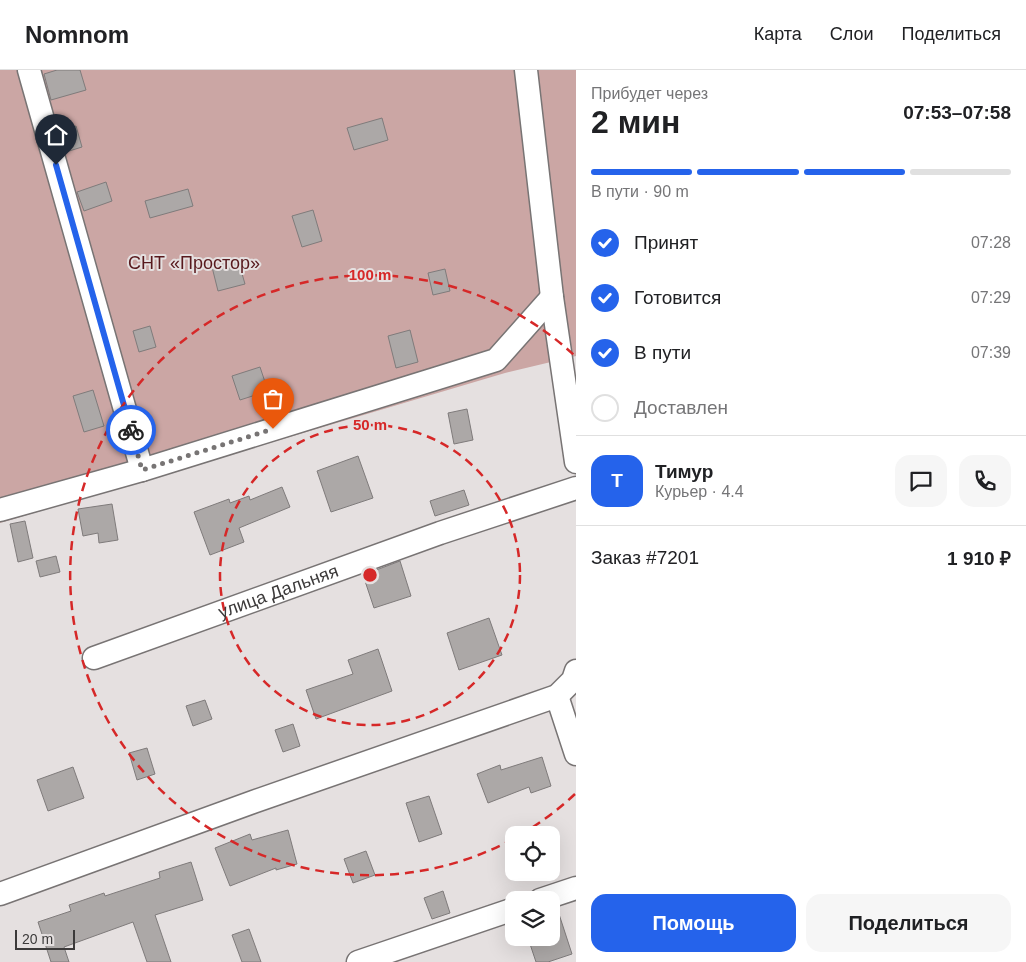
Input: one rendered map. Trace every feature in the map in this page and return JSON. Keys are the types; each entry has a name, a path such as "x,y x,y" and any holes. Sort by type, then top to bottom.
{"street":[{"path":"29,70 142,470"},
{"path":"526,70 552,297 576,462"},
{"path":"0,510 142,470 496,360 552,297"},
{"name":"улица Дальняя","path":"94,658 440,533 576,488"},
{"path":"0,894 557,696 573,680 576,671"},
{"path":"557,696 576,754"},
{"path":"560,893 576,888"},
{"path":"358,962 505,912"}],"green space":[{"name":"СНТ «Простор»","path":"0,70 576,70 576,356 505,373 0,523"}],"building":[{"path":"57,70 80,70 86,90 51,100 44,74"},
{"path":"382,118 388,140 354,150 347,128"},
{"path":"76,126 82,147 66,152 60,131"},
{"path":"106,182 112,201 84,211 77,192"},
{"path":"188,189 193,206 150,218 145,201"},
{"path":"313,210 322,241 302,247 292,216"},
{"path":"238,260 245,284 218,291 212,267"},
{"path":"445,269 450,291 433,295 428,273"},
{"path":"150,326 156,347 139,352 133,331"},
{"path":"410,330 418,362 396,368 388,336"},
{"path":"260,367 268,391 240,400 232,376"},
{"path":"93,390 104,426 84,432 73,396"},
{"path":"467,409 473,440 454,444 448,413"},
{"path":"358,456 373,498 331,512 317,471"},
{"path":"282,487 290,507 239,528 244,542 210,555 194,512 229,499 230,503 249,496 250,500"},
{"path":"464,490 469,505 435,516 430,501"},
{"path":"112,504 118,540 99,543 98,533 83,536 78,509"},
{"path":"25,521 33,558 18,562 10,524"},
{"path":"56,556 60,572 40,577 36,561"},
{"path":"400,561 411,596 374,608 363,575"},
{"path":"489,618 502,655 459,670 447,633"},
{"path":"378,649 392,691 316,719 306,690 353,674 348,660"},
{"path":"205,700 212,719 193,726 186,706"},
{"path":"293,724 300,746 283,752 275,730"},
{"path":"147,748 155,774 137,780 129,753"},
{"path":"542,757 551,786 531,793 529,787 488,803 477,774 500,765 501,770"},
{"path":"73,767 84,798 48,811 37,780"},
{"path":"429,796 442,834 419,842 406,803"},
{"path":"288,830 297,864 276,870 276,868 230,886 215,848 250,834 252,840"},
{"path":"366,851 375,875 353,883 344,859"},
{"path":"191,862 203,900 155,915 171,962 147,962 133,922 64,947 69,962 51,962 38,922 71,911 69,905 104,893 105,896 160,878 159,872"},
{"path":"443,891 450,913 432,919 424,898"},
{"path":"560,917 572,954 548,962 536,962 531,946 560,946"},
{"path":"249,929 261,962 242,962 232,935"}],"way so far":[{"path":"131,430 142,470 273,429"}],"route":[{"path":"56,165 131,430"}]}
